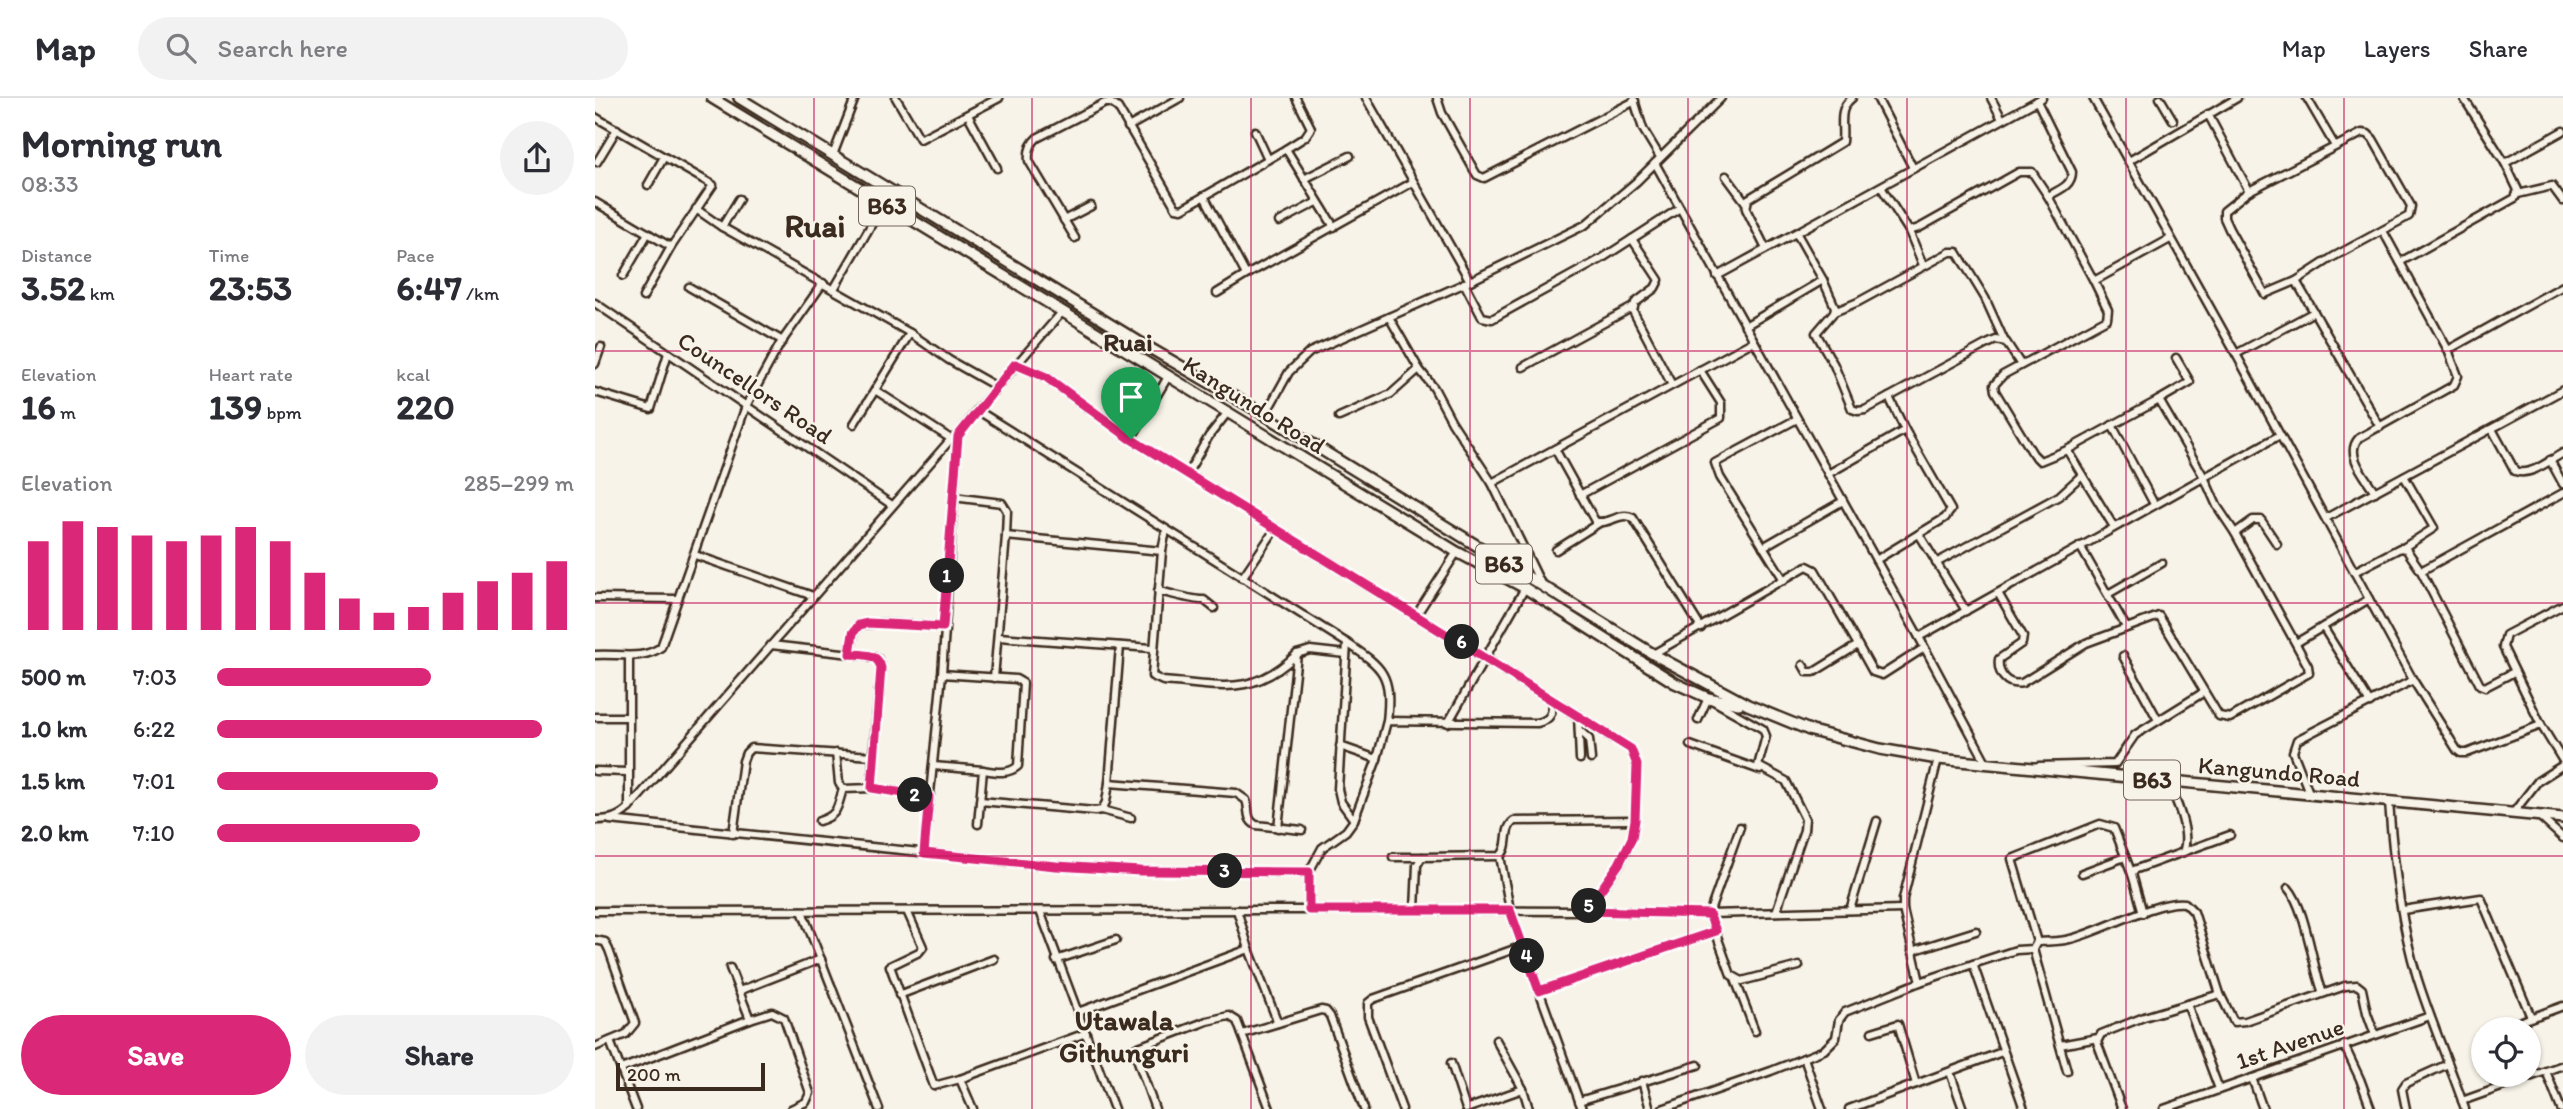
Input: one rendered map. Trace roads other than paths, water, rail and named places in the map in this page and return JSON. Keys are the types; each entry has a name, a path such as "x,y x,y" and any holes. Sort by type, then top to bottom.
{"highway":[{"name":"Kangundo Road","path":"712,98 1457,552 1525,588 1675,683 1708,698 1748,705"},
{"name":"Kangundo Road","path":"739,98 1265,415 1543,588 1653,654 1748,705 1833,738 1938,759 2563,818"},
{"path":"1229,412 1240,400"},
{"path":"1675,683 1680,679 1681,669"}],"street":[{"path":"833,155 855,98"},
{"path":"896,98 920,139 999,98"},
{"path":"1128,127 1178,98"},
{"path":"1075,238 1029,161 1034,141 1105,103 1115,105 1175,208 1182,209 1305,137 1311,128 1296,98"},
{"path":"1366,98 1467,282 1482,317 1492,319 1632,239 1680,208"},
{"path":"1437,98 1442,113 1469,163 1478,175 1485,178 1634,99 1643,129 1680,208 1987,764"},
{"path":"1265,415 1289,372 1304,356 1585,225 1658,160 1721,98"},
{"path":"1746,203 1754,194 1842,142 1842,109 1852,98"},
{"path":"1877,98 1913,168"},
{"path":"1991,98 2002,119"},
{"path":"2093,98 2413,680 2456,750 2467,753 2542,725"},
{"path":"2160,98 2173,120"},
{"path":"2129,161 2238,98"},
{"path":"2307,98 2335,146"},
{"path":"1717,276 2039,99 2072,172 2068,184 2048,196"},
{"path":"2465,100 2505,163 2518,194"},
{"path":"2208,114 2249,191"},
{"path":"968,116 997,168"},
{"path":"595,117 713,186 671,247 643,297"},
{"path":"597,162 617,129"},
{"path":"1255,131 1268,159"},
{"path":"2505,163 2563,131"},
{"path":"2368,134 2411,211 2405,220 2333,257 2295,281 2269,294 2262,292 2229,229 2224,211 2249,191 2335,146 2356,135 2368,134"},
{"path":"1286,149 1333,227"},
{"path":"1304,179 1350,156"},
{"path":"648,185 664,157"},
{"path":"1909,231 2019,172 2032,172 2048,196 2108,310 2107,319 1997,380 1995,391 2036,459 2045,461 2190,382 2176,358"},
{"path":"1725,176 1746,203 1746,209 1766,249"},
{"path":"1217,293 1413,182"},
{"path":"2400,262 2518,194 2552,186 2563,201"},
{"path":"1881,187 1909,231 1923,265"},
{"path":"1204,196 1245,273 1248,274"},
{"path":"722,227 739,199"},
{"path":"595,202 671,247"},
{"path":"1279,222 1317,202"},
{"path":"1064,220 1091,206"},
{"path":"834,289 881,208"},
{"path":"696,209 722,227 910,333 949,360 997,387"},
{"path":"2375,492 2353,455 2359,438 2454,385 2458,376 2448,349 2383,232"},
{"path":"623,276 648,233"},
{"path":"1797,234 1834,302 1834,312"},
{"path":"1523,367 1633,307 1655,288 1659,280 1632,239"},
{"path":"2094,282 2170,239"},
{"path":"2004,340 1996,340 1955,359 1865,410 1857,411 1852,409 1834,365 1816,333 1834,312 1950,251 1958,252 1985,298 2004,340 2021,365"},
{"path":"1745,326 1823,280"},
{"path":"2295,281 2380,427"},
{"path":"595,654 629,656 653,653 661,647 746,406 783,341 823,283"},
{"path":"2448,349 2563,286"},
{"path":"689,287 783,341"},
{"name":"Councellors Road","path":"595,303 892,505"},
{"path":"1633,307 1672,385"},
{"path":"610,820 629,808 1063,311"},
{"path":"2236,354 2314,312"},
{"path":"1389,317 1492,483 1543,588"},
{"path":"854,424 910,333"},
{"path":"1492,483 1754,341"},
{"path":"595,364 601,347"},
{"path":"595,392 650,409 668,353"},
{"path":"1015,364 1046,377 1131,439 1631,749 1635,756 1635,820 1627,851 1586,911"},
{"path":"1339,416 1391,394 1419,369"},
{"path":"1580,495 1721,418 1720,403 1700,369"},
{"path":"1131,439 1169,375"},
{"path":"876,390 954,438"},
{"path":"2326,518 2563,390"},
{"path":"1876,560 1945,518 1951,510 1889,397"},
{"path":"1998,593 2023,636 2022,643 1999,659 2003,677 2015,684 2022,683 2086,643 2159,616 2219,716 2230,718 2239,714 2307,675 2309,669 2159,400"},
{"path":"977,410 1347,643 1384,673 1388,690 1387,722 1377,759 1354,820 1346,831 1322,848 1309,872 1309,910"},
{"path":"1187,474 1214,429 1229,412"},
{"path":"1784,580 1720,477 1715,463 1797,419"},
{"path":"2112,425 2154,505"},
{"path":"2492,429 2515,471 2528,473 2563,453"},
{"path":"1828,474 1905,430"},
{"path":"1919,637 2280,435"},
{"path":"924,853 941,674 953,497 954,438"},
{"path":"1555,449 1599,523"},
{"path":"2067,450 2114,527"},
{"path":"2550,460 2563,484"},
{"path":"1936,563 2059,496 2082,475"},
{"path":"2354,572 2403,548 2434,528 2404,476"},
{"path":"2421,571 2563,493"},
{"path":"953,497 1002,503 1007,511 994,678"},
{"path":"1763,547 1843,501"},
{"path":"1556,550 1599,523 1622,515 1633,518 1701,628"},
{"path":"2235,533 2257,519 2261,520 2277,544"},
{"path":"1242,578 1276,528"},
{"path":"1166,530 1150,673 1156,679 1237,687 1254,684 1270,676 1297,654 1310,650 1346,654"},
{"path":"1919,534 1966,611"},
{"path":"1006,536 1162,551"},
{"path":"2080,546 2126,627"},
{"path":"2403,548 2421,571 2480,685 2485,687 2514,672"},
{"path":"1417,614 1457,552"},
{"path":"695,555 813,596"},
{"path":"2108,594 2162,563"},
{"path":"1653,654 1804,566 1812,567 1873,672 1882,674 1924,648"},
{"path":"1448,723 1525,588"},
{"path":"1158,591 1204,600 1214,608"},
{"path":"595,598 677,599"},
{"path":"2295,643 2369,599"},
{"path":"2513,813 2538,781 2563,763 2503,646 2506,635 2563,605"},
{"path":"850,654 853,633 859,625 881,623 943,627"},
{"path":"2323,627 2370,703"},
{"path":"998,637 1152,648"},
{"path":"1347,643 1339,798 1354,820"},
{"path":"771,645 873,656 880,663 872,788"},
{"path":"1803,665 1807,672 1814,672 1857,645"},
{"path":"1102,810 1109,783 1120,646"},
{"path":"1278,828 1297,654"},
{"path":"629,656 629,808"},
{"path":"2123,656 2158,720"},
{"path":"933,766 1002,772 1013,770 1018,766 1019,759 1023,683 1016,679 941,674"},
{"path":"2310,795 2293,751 2297,740 2413,680"},
{"path":"2026,767 2070,763 2110,766 2115,764 2132,738 2204,692"},
{"path":"1698,720 1708,698 1763,729 1766,736 1758,763 1761,770"},
{"path":"1387,722 1546,721 1552,715 1553,701"},
{"path":"1578,716 1580,759"},
{"path":"595,717 629,717"},
{"path":"1579,730 1589,738 1591,759"},
{"path":"1690,745 1786,781 1805,824 1776,912"},
{"path":"1340,746 1377,759"},
{"path":"733,834 743,761 751,748 873,756"},
{"path":"836,753 839,783 843,789"},
{"path":"1920,982 1903,900 1938,759"},
{"path":"978,824 983,770"},
{"path":"595,771 628,772"},
{"path":"2166,781 2174,794 2185,838 2183,852"},
{"path":"1109,783 1236,793 1246,800 1251,822 1261,826 1302,830"},
{"path":"2174,794 2185,783"},
{"path":"843,789 872,788 929,797"},
{"path":"819,821 832,817 835,813 843,789"},
{"path":"980,801 1102,810 1131,818"},
{"path":"2389,802 2407,938 2430,1016 2463,1105 2503,1087"},
{"path":"2538,815 2563,838"},
{"path":"595,820 1056,866 1141,871 1309,872"},
{"path":"1582,1109 1510,910 1500,856 1505,848 1507,829 1514,821 1635,820"},
{"path":"1850,910 1877,821"},
{"path":"2038,942 2028,904 2012,863 2013,859 2100,824 2114,828 2132,874 2143,913"},
{"path":"1740,827 1709,914 1755,1031"},
{"path":"2132,874 2134,870 2230,835"},
{"path":"1393,857 1500,856"},
{"path":"1415,910 1417,864 1422,857"},
{"path":"2082,873 2125,857"},
{"path":"2288,888 2300,913 2323,993"},
{"path":"2403,911 2481,898 2531,1017 2563,1006"},
{"path":"2033,949 2038,942 2070,939 2177,902 2190,906 2220,994 2234,1022 2239,1023 2323,993 2357,985 2362,989 2375,1035"},
{"path":"595,911 1510,910 1709,914 1903,909"},
{"path":"1237,910 1278,1023"},
{"path":"802,911 878,1109"},
{"path":"907,911 922,947 919,952 890,967 934,1086 1086,1033"},
{"path":"1040,911 1056,960 1114,1109"},
{"path":"1539,991 1716,931"},
{"path":"1912,951 1976,931"},
{"path":"595,940 604,942 609,950 635,1023 626,1034 595,1047"},
{"path":"1056,960 1116,940"},
{"path":"1402,1109 1368,1017 1368,1003 1523,946"},
{"path":"1078,1012 1249,948"},
{"path":"1662,1109 1804,1058 1832,1045 1841,1015 1845,1012 1973,964 2016,950 2033,949"},
{"path":"2033,949 2067,1071"},
{"path":"739,991 821,959"},
{"path":"899,995 994,959"},
{"path":"1973,964 2024,1109"},
{"path":"1735,979 1742,981 1799,966"},
{"path":"730,968 750,1019"},
{"path":"2060,1045 2098,1038 2101,1034 2144,1017 2220,994"},
{"path":"2187,1004 2219,1089"},
{"path":"1242,1034 1321,1010 1327,1011 1364,1109"},
{"path":"621,1069 772,1012 784,1018 810,1093 806,1102 791,1109"},
{"path":"1155,1109 1135,1053 1136,1048 1206,1021 1229,1016 1235,1018 1270,1109"},
{"name":"1st Avenue","path":"2164,1109 2430,1016"},
{"path":"1872,1032 1898,1024 1916,1084"},
{"path":"2098,1038 2097,1042 2122,1109"},
{"path":"1496,1040 1523,1089 1529,1109"},
{"path":"610,1041 636,1109"},
{"path":"2344,1045 2371,1109"},
{"path":"1849,1109 2002,1052"},
{"path":"1804,1058 1822,1109"},
{"path":"1451,1063 1466,1109 1523,1089"},
{"path":"2406,1109 2402,1089 2406,1083 2448,1064"},
{"path":"1579,1101 1697,1065"},
{"path":"2541,1073 2563,1065"},
{"path":"2546,1071 2561,1109"},
{"path":"1950,1072 1963,1109"},
{"path":"2252,1078 2263,1109"},
{"path":"960,1079 971,1109"},
{"path":"1643,1081 1650,1109"}],"district":[{"name":"Ruai","path":"815,226"},
{"name":"Ruai","path":"1128,342"},
{"name":"Utawala Githunguri","path":"1124,1036"}]}
